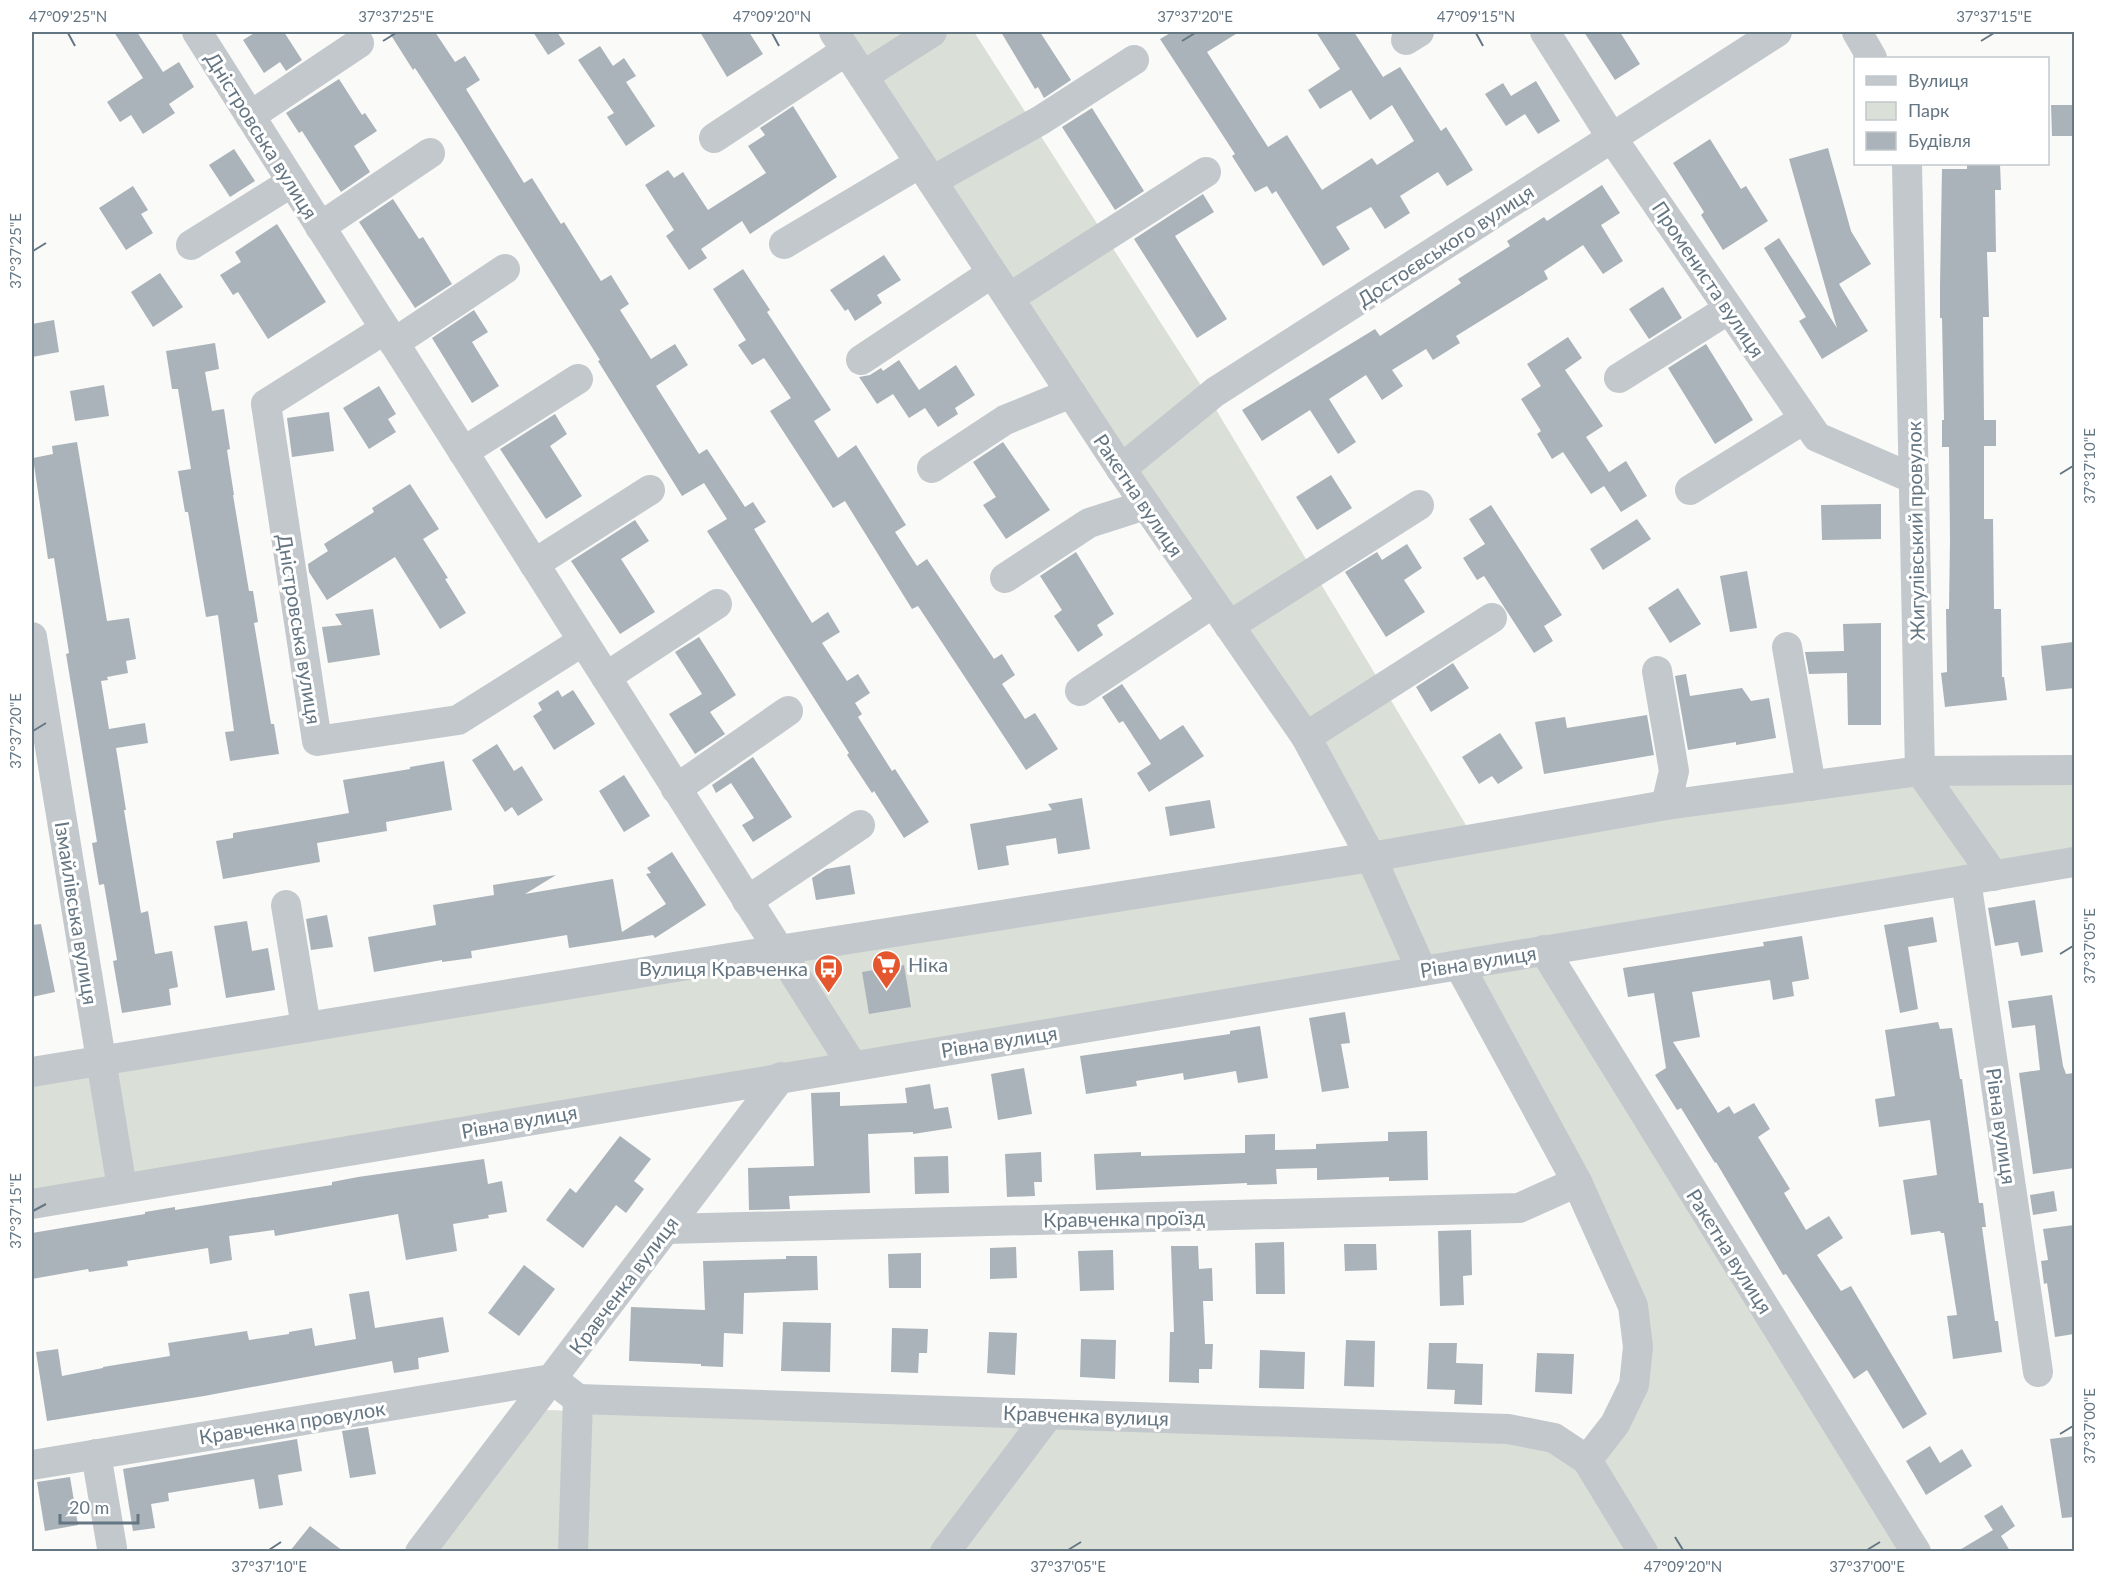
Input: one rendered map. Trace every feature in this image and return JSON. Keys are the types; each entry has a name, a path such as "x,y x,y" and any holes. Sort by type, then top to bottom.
{"street":[{"name":"Дністровська вулиця","path":"196,32 852,1065"},
{"path":"863,76 932,32"},
{"name":"Промениста вулиця","path":"1545,32 1612,138 1817,437 1914,479"},
{"name":"Достоєвського вулиця","path":"1121,470 1215,393 1777,32"},
{"path":"1857,32 1871,57"},
{"path":"714,138 840,41"},
{"name":"Ракетна вулиця","path":"840,41 1121,470 1306,737 1371,857 1422,971"},
{"path":"250,116 359,43"},
{"path":"784,244 926,172 1041,120 1134,60"},
{"path":"320,227 430,153"},
{"name":"Жигулівський провулок","path":"1907,165 1920,771"},
{"path":"1009,298 1206,172"},
{"path":"191,245 292,182"},
{"path":"389,336 505,269"},
{"path":"861,360 992,273"},
{"path":"1619,378 1729,309"},
{"name":"Дністровська вулиця","path":"389,336 266,404 317,741 458,720 583,641"},
{"path":"463,452 578,379"},
{"path":"932,468 1005,420 1071,393"},
{"path":"1690,490 1804,418"},
{"path":"534,564 650,490"},
{"path":"1005,578 1089,523 1146,505"},
{"path":"1080,691 1419,505"},
{"path":"606,677 717,604"},
{"path":"1306,737 1492,618"},
{"name":"Ізмайлівська вулиця","path":"32,637 44,797 101,1060 122,1188"},
{"path":"1787,647 1812,786"},
{"path":"1657,672 1674,771 1666,805"},
{"path":"676,789 788,711"},
{"path":"32,1072 779,950 1371,857 1666,805 1920,771 2074,770"},
{"path":"1920,771 1980,878"},
{"path":"747,901 860,825"},
{"name":"Рівна вулиця","path":"32,1204 2074,862"},
{"name":"Рівна вулиця","path":"1980,878 2038,1372"},
{"path":"286,905 306,1027"},
{"name":"Ракетна вулиця","path":"1544,950 1916,1551"},
{"path":"1459,965 1577,1182 1633,1306 1638,1347 1634,1386 1616,1424 1587,1460 1643,1551"},
{"name":"Кравченка вулиця","path":"420,1551 781,1077"},
{"name":"Кравченка проїзд","path":"666,1229 1519,1208 1577,1182"},
{"path":"552,1379 578,1399 573,1551"},
{"name":"Кравченка провулок","path":"32,1464 552,1379"},
{"name":"Кравченка вулиця","path":"578,1399 1508,1429 1554,1438 1587,1460"},
{"path":"945,1551 1049,1414"},
{"path":"96,1454 112,1548"}],"green space":[{"path":"844,32 974,32 1209,398 1478,845 1918,780 1981,869 1532,946 1906,1551 436,1551 545,1410 1504,1441 1551,1452 1586,1472 1647,1346 1464,958 32,1198 32,1079 1383,862"},
{"path":"1933,778 2074,778 2074,853 1997,867"}],"building":[{"path":"114,32 137,32 163,72 179,62 194,87 169,104 175,113 143,134 131,115 120,122 107,102 143,78"},
{"path":"256,32 284,32 302,60 286,71 280,62 264,73 243,40"},
{"path":"389,32 435,32 455,62 465,56 480,80 466,89 524,183 532,178 561,224 564,222 601,281 611,275 629,304 620,310 651,359 675,344 688,365 656,386 699,454 707,449 745,507 753,502 766,522 754,529 812,623 828,612 840,632 822,643 847,681 858,674 870,693 855,703 862,714 858,717 892,771 895,769 929,822 904,838 874,791 872,793 847,755 849,753 707,531 727,519 704,483 682,496 598,361 600,360 458,134"},
{"path":"533,32 557,32 565,44 548,55"},
{"path":"700,32 749,32 763,54 727,77"},
{"path":"1001,32 1040,32 1071,80 1044,98 1038,87 1035,89"},
{"path":"1172,32 1239,32 1207,52 1268,147 1287,135 1322,190 1372,158 1377,165 1414,141 1392,105 1370,120 1351,90 1320,109 1308,90 1340,69 1316,32 1354,32 1383,77 1400,67 1441,131 1446,127 1473,170 1447,186 1438,172 1400,196 1410,213 1385,229 1371,207 1336,227 1350,249 1323,266 1276,191 1272,194 1267,186 1255,192 1232,156 1235,154 1160,39"},
{"path":"1584,32 1620,32 1640,64 1615,80"},
{"path":"600,46 613,66 624,58 636,76 626,82 655,126 626,146 607,117 614,113 578,60"},
{"path":"339,79 362,115 365,113 377,131 354,146 370,172 341,192 302,131 299,133 286,113"},
{"path":"1536,81 1560,121 1538,134 1525,114 1506,126 1485,94 1503,83 1511,96"},
{"path":"2051,105 2074,105 2074,136 2052,136"},
{"path":"793,106 837,177 750,234 742,221 701,249 707,258 689,270 666,236 674,230 645,185 668,170 674,178 683,172 708,210 766,173 748,146 765,135 760,128"},
{"path":"1092,108 1144,191 1115,210 1062,127"},
{"path":"1710,139 1741,189 1746,186 1768,221 1723,250 1701,215 1704,212 1673,163"},
{"path":"1828,148 1851,231 1871,264 1839,284 1868,331 1822,359 1799,321 1806,317 1764,248 1779,238 1837,328 1789,159"},
{"path":"234,149 255,181 230,197 209,165"},
{"path":"1967,165 2000,165 2001,190 1995,190 1996,252 1987,252 1989,317 1983,317 1984,420 1996,420 1996,446 1984,446 1984,519 1993,519 1994,609 2001,609 2002,677 2004,677 2007,700 1945,707 1941,673 1947,672 1946,609 1949,609 1950,539 1949,447 1942,447 1942,420 1944,420 1940,286 1942,169 1967,169"},
{"path":"1602,185 1620,213 1601,225 1623,261 1603,274 1583,245 1544,271 1548,279 1456,336 1460,343 1433,360 1426,349 1392,370 1403,386 1382,400 1366,375 1329,399 1356,442 1338,454 1310,410 1262,441 1242,410 1375,329 1380,336 1461,283 1458,279 1510,246 1507,241 1544,217 1547,221"},
{"path":"133,186 148,210 141,214 153,233 126,250 99,208"},
{"path":"1203,194 1214,212 1175,236 1227,319 1197,338 1134,239"},
{"path":"393,199 419,239 423,237 452,284 415,308 359,222"},
{"path":"277,224 326,302 268,339 238,292 233,295 220,275 241,262 235,252"},
{"path":"884,255 901,280 877,295 882,303 855,321 848,309 845,311 830,290"},
{"path":"743,269 770,310 767,312 831,410 814,421 838,458 856,445 906,525 895,532 917,566 927,559 994,659 1002,654 1015,675 1002,684 1025,719 1035,713 1058,749 1026,770 918,606 912,609 845,501 833,508 770,411 791,398 764,358 752,365 738,345 746,340 713,289"},
{"path":"160,273 183,307 153,327 131,292"},
{"path":"1663,287 1682,318 1649,339 1629,309"},
{"path":"474,310 488,332 472,342 499,386 472,403 432,338"},
{"path":"54,320 59,352 32,357 32,324"},
{"path":"1568,337 1582,358 1565,370 1603,426 1586,437 1609,472 1626,461 1647,496 1621,512 1604,486 1591,494 1563,452 1552,459 1537,434 1541,431 1521,399 1541,386 1527,364"},
{"path":"215,343 219,369 205,372 212,411 224,409 230,449 227,450 233,495 249,591 253,591 258,622 254,623 271,724 274,724 279,754 230,761 225,732 234,731 218,615 206,617 188,512 185,512 178,471 191,469 178,389 172,389 166,351"},
{"path":"1706,344 1753,420 1715,444 1668,368"},
{"path":"899,360 919,390 956,365 975,395 955,408 958,414 938,427 925,408 909,418 893,394 877,404 859,377 870,375 881,368 883,371"},
{"path":"104,385 109,416 75,421 70,391"},
{"path":"379,386 396,414 388,419 396,432 369,449 343,408"},
{"path":"329,412 334,451 292,457 287,418"},
{"path":"555,414 567,434 550,446 582,496 546,519 500,449"},
{"path":"77,442 107,621 129,618 136,659 126,661 128,673 107,677 108,680 101,681 109,729 145,723 148,743 116,748 141,913 148,911 155,954 172,951 178,987 169,989 171,1005 122,1013 113,961 117,960 104,884 99,885 92,843 97,842 66,654 69,653 54,558 48,559 33,458 53,454 52,446"},
{"path":"1003,442 1050,510 1006,539 983,505 996,497 973,462"},
{"path":"1331,475 1352,508 1317,530 1296,497"},
{"path":"410,484 439,529 423,539 448,578 445,579 466,613 440,629 395,557 327,600 309,572 308,564 328,551 324,544 374,512 372,508"},
{"path":"1881,504 1881,539 1822,540 1821,505"},
{"path":"1491,505 1562,615 1544,626 1553,641 1534,653 1484,576 1477,580 1463,558 1485,544 1469,519"},
{"path":"1637,519 1651,539 1603,570 1590,549"},
{"path":"635,520 649,541 621,559 655,612 620,634 571,561"},
{"path":"1407,544 1422,568 1404,580 1425,612 1386,637 1345,572 1377,552 1382,560"},
{"path":"1076,552 1114,614 1097,625 1103,635 1078,652 1054,616 1062,610 1040,576"},
{"path":"1747,571 1757,628 1730,632 1720,576"},
{"path":"1678,588 1701,624 1670,643 1648,608"},
{"path":"373,609 380,655 328,663 322,627 342,625 335,614"},
{"path":"1881,623 1881,725 1848,725 1847,673 1809,674 1805,652 1844,651 1843,624"},
{"path":"699,637 736,695 710,712 725,734 695,754 669,714 702,694 675,652"},
{"path":"2073,642 2074,688 2046,691 2041,646"},
{"path":"1453,663 1469,688 1431,712 1416,687"},
{"path":"1686,674 1690,696 1742,688 1751,701 1769,698 1776,738 1688,750 1675,676"},
{"path":"1122,684 1160,740 1183,725 1204,756 1149,792 1137,773 1151,764 1123,721 1119,723 1102,697"},
{"path":"558,690 562,697 573,690 595,724 554,750 533,716 542,710 538,703"},
{"path":"1647,715 1654,755 1544,774 1535,722 1565,717 1567,728"},
{"path":"1500,733 1523,768 1498,784 1492,776 1479,784 1462,757"},
{"path":"497,744 514,771 522,766 543,800 518,816 512,807 505,812 472,760"},
{"path":"753,757 792,817 753,842 742,825 754,818 731,783 716,793 712,785"},
{"path":"444,761 452,810 386,822 387,831 317,843 320,862 223,879 216,841 233,838 233,833 349,813 343,780"},
{"path":"624,775 650,816 624,832 599,791"},
{"path":"1082,798 1090,849 1058,854 1056,838 1006,846 1009,865 978,870 970,824 1052,810 1048,804"},
{"path":"1210,800 1215,828 1170,836 1165,807"},
{"path":"672,852 706,905 655,938 653,935 569,948 567,935 471,951 472,958 442,962 442,960 374,972 368,937 436,925 433,905 494,895 493,885 556,875 525,894 613,879 622,932 666,904 646,874 651,873 647,868"},
{"path":"850,865 855,894 816,900 812,878 826,869"},
{"path":"2035,900 2043,952 2021,956 2018,942 1995,946 1988,908"},
{"path":"327,915 333,947 311,950 306,919"},
{"path":"1933,917 1937,942 1908,947 1918,1009 1900,1013 1884,925"},
{"path":"247,921 252,951 268,948 275,990 226,998 214,926"},
{"path":"41,924 55,992 32,997 32,925"},
{"path":"1802,936 1809,979 1792,982 1794,996 1773,1000 1770,980 1692,992 1700,1037 1673,1042 1718,1113 1729,1106 1734,1114 1754,1103 1770,1129 1758,1137 1790,1189 1784,1193 1806,1230 1829,1216 1843,1238 1817,1255 1841,1291 1851,1286 1927,1414 1903,1429 1867,1370 1854,1379 1786,1274 1783,1275 1681,1108 1677,1110 1655,1075 1666,1068 1654,993 1628,997 1623,968 1764,946 1763,942"},
{"path":"904,965 911,1007 869,1014 862,972"},
{"path":"2052,995 2063,1066 2066,1074 2074,1073 2074,1168 2033,1174 2019,1073 2040,1070 2035,1025 2012,1028 2008,1001"},
{"path":"1345,1012 1350,1043 1341,1044 1349,1088 1322,1092 1309,1018"},
{"path":"1938,1022 1940,1029 1952,1028 1960,1079 1962,1079 1979,1203 1983,1203 1986,1227 1982,1227 1995,1321 1998,1321 2002,1352 1953,1359 1947,1316 1957,1315 1944,1233 1940,1231 1911,1235 1903,1180 1937,1175 1930,1120 1879,1127 1875,1099 1895,1096 1885,1030"},
{"path":"1260,1026 1268,1078 1238,1083 1236,1071 1184,1080 1183,1073 1136,1081 1137,1086 1086,1094 1080,1056 1230,1034 1230,1031"},
{"path":"1024,1068 1032,1114 998,1120 991,1074"},
{"path":"930,1084 934,1109 948,1107 952,1128 913,1134 913,1132 868,1134 870,1193 789,1196 790,1209 749,1210 748,1168 814,1166 811,1093 840,1092 840,1106 907,1103 905,1088"},
{"path":"1427,1131 1428,1180 1389,1181 1389,1177 1317,1180 1317,1168 1276,1169 1277,1184 1247,1185 1247,1183 1096,1190 1094,1154 1141,1152 1141,1156 1245,1153 1245,1135 1275,1134 1275,1150 1316,1149 1316,1144 1388,1141 1388,1132"},
{"path":"620,1136 651,1159 634,1181 644,1189 626,1213 616,1205 583,1248 546,1220 570,1188 576,1193"},
{"path":"1041,1152 1042,1182 1034,1182 1035,1196 1007,1197 1005,1154"},
{"path":"948,1156 949,1193 915,1194 914,1157"},
{"path":"484,1159 488,1184 502,1181 507,1212 488,1215 489,1218 453,1224 457,1251 406,1260 398,1214 275,1236 274,1230 229,1236 232,1260 210,1264 208,1248 127,1261 128,1266 89,1272 88,1269 32,1279 32,1233 175,1207 175,1210 332,1185 332,1182 358,1177"},
{"path":"2054,1191 2057,1211 2033,1215 2030,1195"},
{"path":"2074,1225 2074,1334 2055,1337 2047,1283 2044,1284 2041,1261 2048,1260 2043,1229"},
{"path":"1471,1230 1472,1275 1463,1276 1464,1305 1440,1306 1438,1231"},
{"path":"1284,1242 1285,1294 1256,1294 1255,1243"},
{"path":"1344,1244 1376,1244 1377,1270 1345,1271"},
{"path":"1171,1246 1198,1246 1199,1269 1212,1268 1213,1301 1203,1301 1205,1344 1213,1344 1212,1369 1199,1369 1199,1383 1169,1382 1170,1332 1174,1332"},
{"path":"1016,1247 1017,1278 990,1279 990,1248"},
{"path":"1113,1250 1114,1290 1080,1291 1078,1251"},
{"path":"921,1253 921,1288 889,1288 888,1254"},
{"path":"786,1256 817,1256 818,1290 744,1293 743,1334 724,1333 723,1367 629,1361 631,1307 705,1310 703,1261 786,1259"},
{"path":"524,1265 555,1289 519,1336 488,1313"},
{"path":"369,1291 375,1328 443,1317 449,1352 418,1358 419,1369 394,1373 392,1361 204,1396 47,1421 36,1352 58,1349 62,1376 170,1356 168,1343 247,1331 249,1340 312,1328 315,1346 356,1339 349,1294"},
{"path":"783,1322 831,1323 830,1372 781,1371"},
{"path":"892,1328 928,1329 927,1353 919,1353 918,1373 891,1372"},
{"path":"989,1332 1017,1333 1015,1375 987,1373"},
{"path":"1081,1339 1116,1340 1115,1379 1080,1377"},
{"path":"1346,1340 1375,1341 1374,1387 1344,1386"},
{"path":"1429,1343 1457,1343 1456,1363 1483,1364 1482,1405 1454,1404 1455,1390 1427,1389"},
{"path":"1260,1350 1305,1352 1304,1389 1259,1388"},
{"path":"1537,1353 1574,1354 1572,1394 1535,1392"},
{"path":"368,1427 376,1474 350,1478 342,1431"},
{"path":"2074,1436 2074,1517 2062,1518 2050,1439"},
{"path":"297,1439 302,1471 278,1475 283,1505 259,1509 254,1479 168,1493 169,1501 151,1504 155,1528 133,1531 123,1469"},
{"path":"1930,1446 1940,1463 1962,1449 1972,1466 1926,1495 1906,1461"},
{"path":"70,1477 78,1525 45,1531 37,1482"},
{"path":"2002,1505 2015,1526 2001,1536 2010,1551 1958,1551 1993,1530 1984,1516"},
{"path":"310,1526 343,1551 290,1551"}],"place":[{"name":"Ніка","path":"887,990"},
{"name":"Вулиця Кравченка","path":"829,994"}]}
